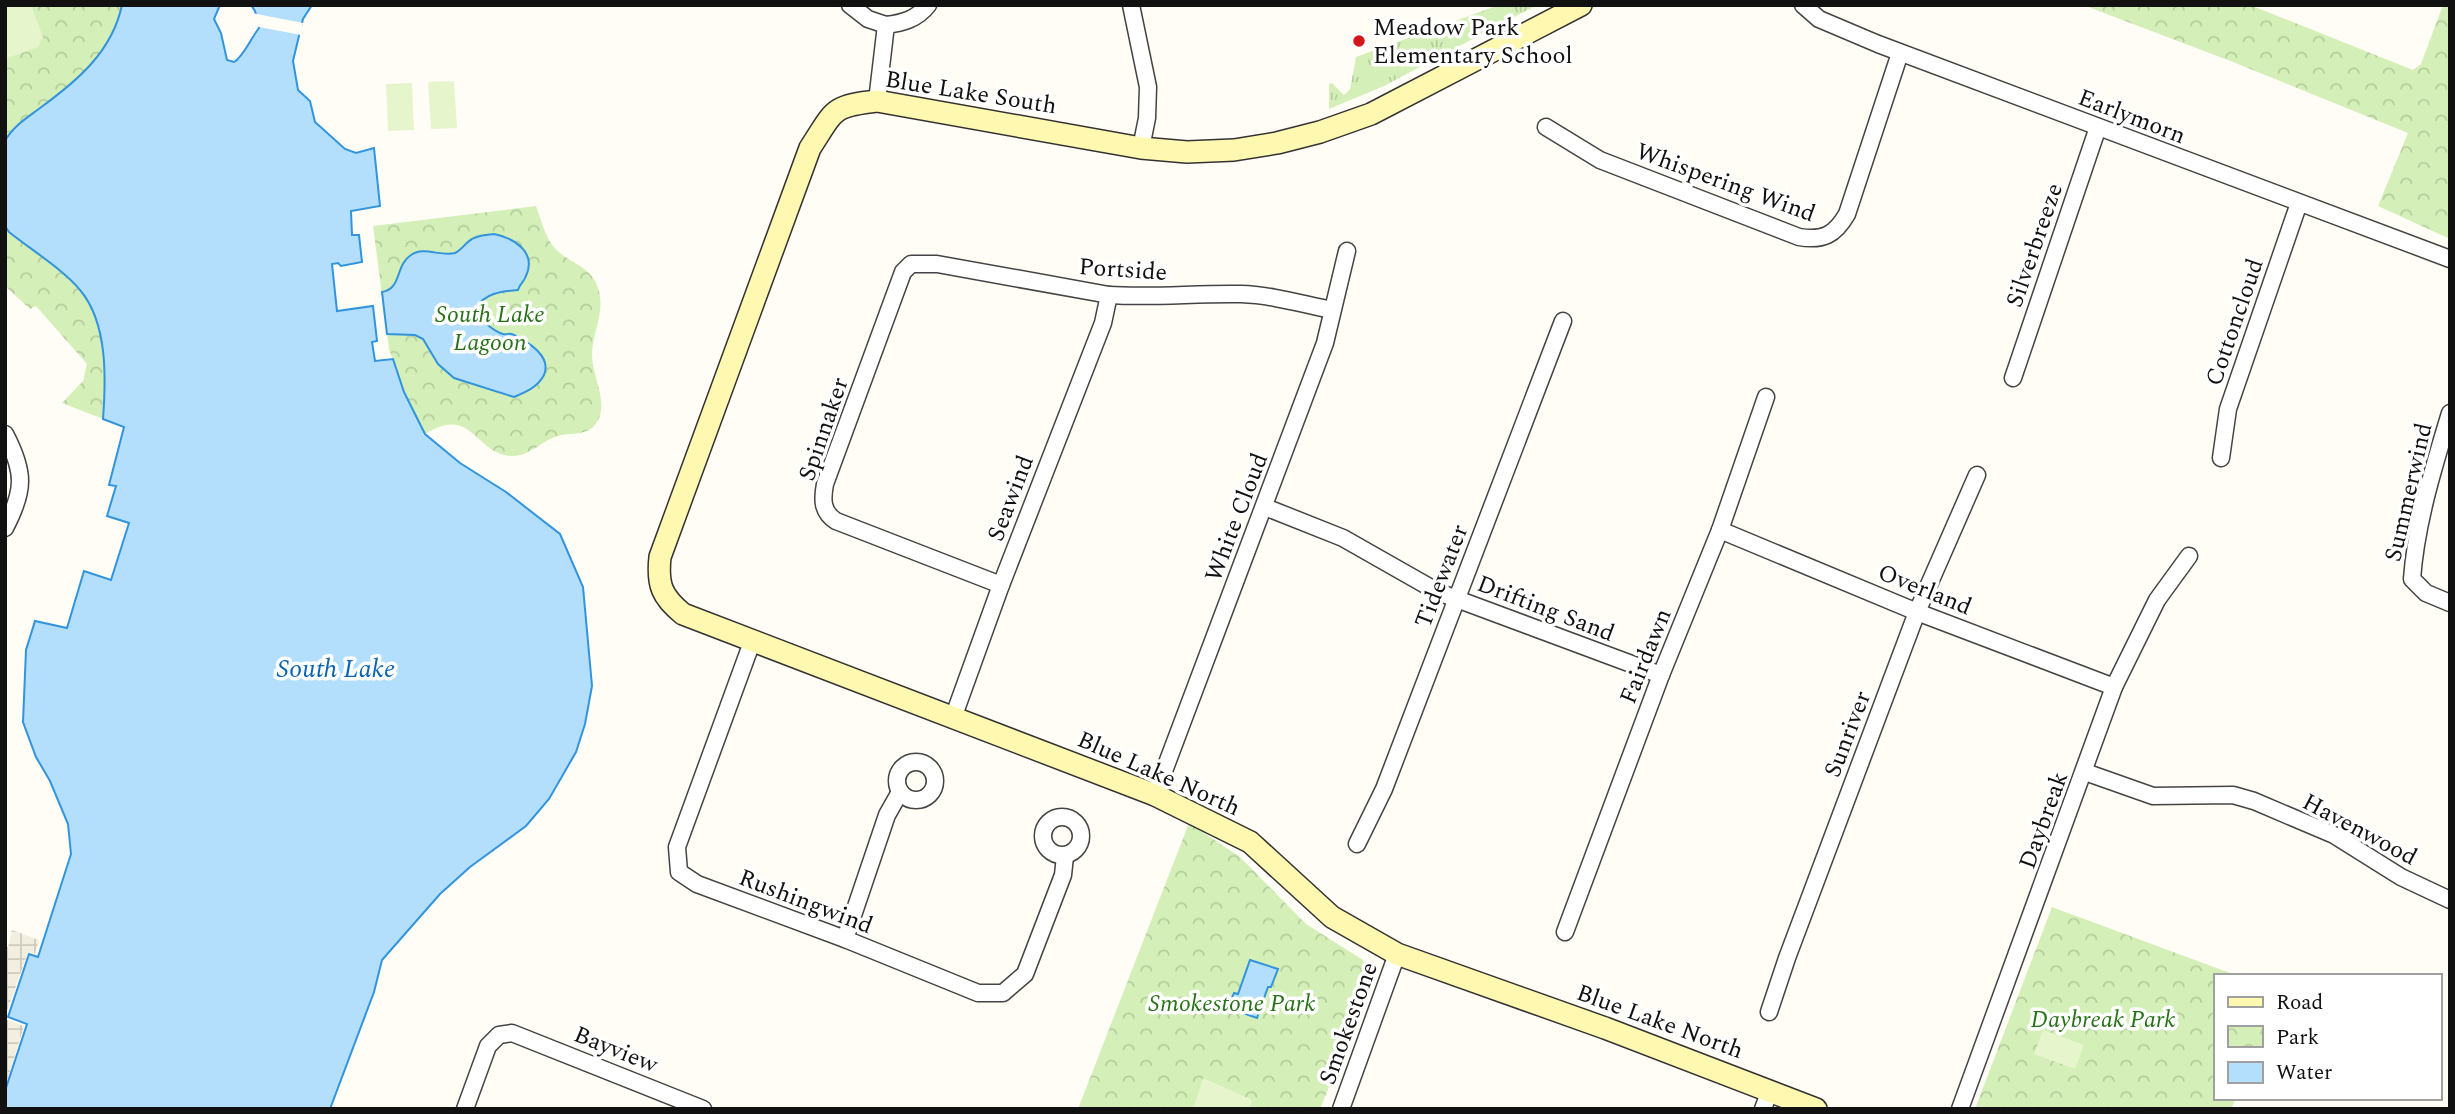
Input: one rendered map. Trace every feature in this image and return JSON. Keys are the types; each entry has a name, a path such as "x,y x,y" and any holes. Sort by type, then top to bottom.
{"street":[{"path":"850,5 868,19 886,25 903,23 918,16 928,5"},
{"path":"1131,5 1147,87 1147,118 1141,148"},
{"name":"Blue Lake South","path":"661,589 658,573 660,557 810,148 834,113 846,104 877,101 1141,148 1187,152 1234,150 1320,132 1371,114 1581,5"},
{"name":"Earlymorn","path":"1803,5 1819,19 1900,53 2450,259"},
{"path":"877,101 886,25"},
{"name":"Whispering Wind","path":"1546,127 1601,160 1800,237 1813,240 1827,238 1840,227 1847,214 1900,53"},
{"name":"Silverbreeze","path":"2013,378 2098,127"},
{"name":"Cottoncloud","path":"2221,458 2228,409 2299,203"},
{"name":"White Cloud","path":"1155,795 1325,342 1347,251"},
{"name":"Portside","path":"911,264 937,264 1109,295 1136,297 1242,294 1271,297 1332,310"},
{"name":"Spinnaker","path":"911,264 903,272 825,484 824,508 836,521 1001,585"},
{"name":"Seawind","path":"953,718 1102,323 1109,295"},
{"name":"Tidewater","path":"1357,844 1384,789 1563,321"},
{"name":"Fairdawn","path":"1565,932 1661,675 1720,530 1766,397"},
{"name":"Summerwind","path":"2450,412 2428,490 2412,579 2426,593 2450,603"},
{"path":"5,434 17,458 21,479 16,507 5,528"},
{"name":"Sunriver","path":"1769,1012 1917,612 1977,475"},
{"name":"Drifting Sand","path":"1265,507 1343,538 1431,589 1661,675"},
{"name":"Overland","path":"1720,530 1917,612 2114,687"},
{"name":"Daybreak","path":"1960,1109 2114,687 2157,600 2189,556"},
{"name":"Blue Lake North","path":"661,589 669,603 683,614 1155,795 1250,842 1332,917 1397,954 1766,1099 1816,1109"},
{"name":"Rushingwind","path":"752,642 677,847 679,872 697,884 845,939 978,993 1003,993 1025,974 1063,875 1065,856"},
{"name":"Havenwood","path":"2085,772 2153,796 2233,795 2254,800 2334,835 2401,877 2450,900"},
{"path":"845,939 887,815 900,792"},
{"name":"Smokestone","path":"1341,1109 1397,954"},
{"name":"Bayview","path":"465,1109 488,1046 499,1035 512,1033 703,1109"}],"green space":[{"path":"5,5 122,5 110,37 91,64 67,87 16,127 5,141"},
{"path":"5,5 31,5 43,37 38,47 5,59"},
{"path":"1499,5 1537,5 1384,86 1329,109 1329,84 1332,83 1344,95 1350,89 1356,57"},
{"path":"2083,5 2250,5 2413,70 2421,64 2443,5 2450,5 2450,239 2378,206 2408,133"},
{"path":"454,81 457,128 431,129 428,82"},
{"path":"412,83 414,130 388,131 386,84"},
{"name":"South Lake Lagoon","path":"536,206 551,243 560,253 587,271 598,288 600,314 592,355 601,403 598,420 589,430 558,436 526,453 514,456 491,449 473,434 454,424 441,426 425,434 404,392 389,349 373,226"},
{"path":"5,226 9,232 65,275 89,303 96,318 103,352 103,419 62,403 83,381 87,364 36,306 30,309 5,286"},
{"name":"Smokestone Park","path":"1189,823 1240,857 1306,924 1363,960 1371,983 1320,1109 1078,1109"},
{"name":"Daybreak Park","path":"2052,907 2233,974 2214,974 2214,1100 2235,1100 2231,1109 1975,1109"},
{"path":"2043,1030 2084,1045 2075,1069 2034,1054"},
{"path":"1203,1078 1252,1100 1249,1109 1193,1109"}],"shaded area":[{"path":"12,930 39,940 35,954 28,952 5,1017 5,947 8,947"},
{"path":"5,1019 24,1026 5,1087"}],"water":[{"name":"South Lake","path":"122,5 220,5 214,19 221,33 227,60 234,62 244,52 259,28 251,5 312,5 303,19 293,61 298,90 310,101 315,122 345,149 356,153 374,148 380,206 351,211 352,235 359,235 362,262 341,266 338,263 332,264 337,311 373,306 377,341 372,342 375,361 393,359 404,392 425,434 460,463 506,492 560,534 583,587 592,686 585,724 576,752 549,799 526,826 470,867 440,894 382,960 374,992 330,1109 5,1109 5,1091 27,1024 8,1017 29,954 38,957 71,854 68,824 50,781 36,757 23,722 26,650 35,621 67,628 84,571 111,580 129,523 107,516 116,486 109,485 124,427 103,419 103,352 96,318 89,303 73,282 5,226 5,141 16,127 67,87 91,64 110,37"},
{"path":"494,234 509,239 522,248 529,267 518,290 500,292 484,299 476,308 477,315 496,331 512,334 532,346 542,356 546,368 538,383 514,397 454,378 438,364 423,339 415,335 387,334 382,292 396,282 406,259 421,251 455,253 470,240"},
{"path":"1250,960 1278,969 1271,987 1268,987 1257,1018 1228,1008 1234,993 1238,994"}],"pier":[{"path":"252,13 303,23 301,35 254,26"}],"place":[{"name":"Meadow Park Elementary School","path":"1359,41"}]}
